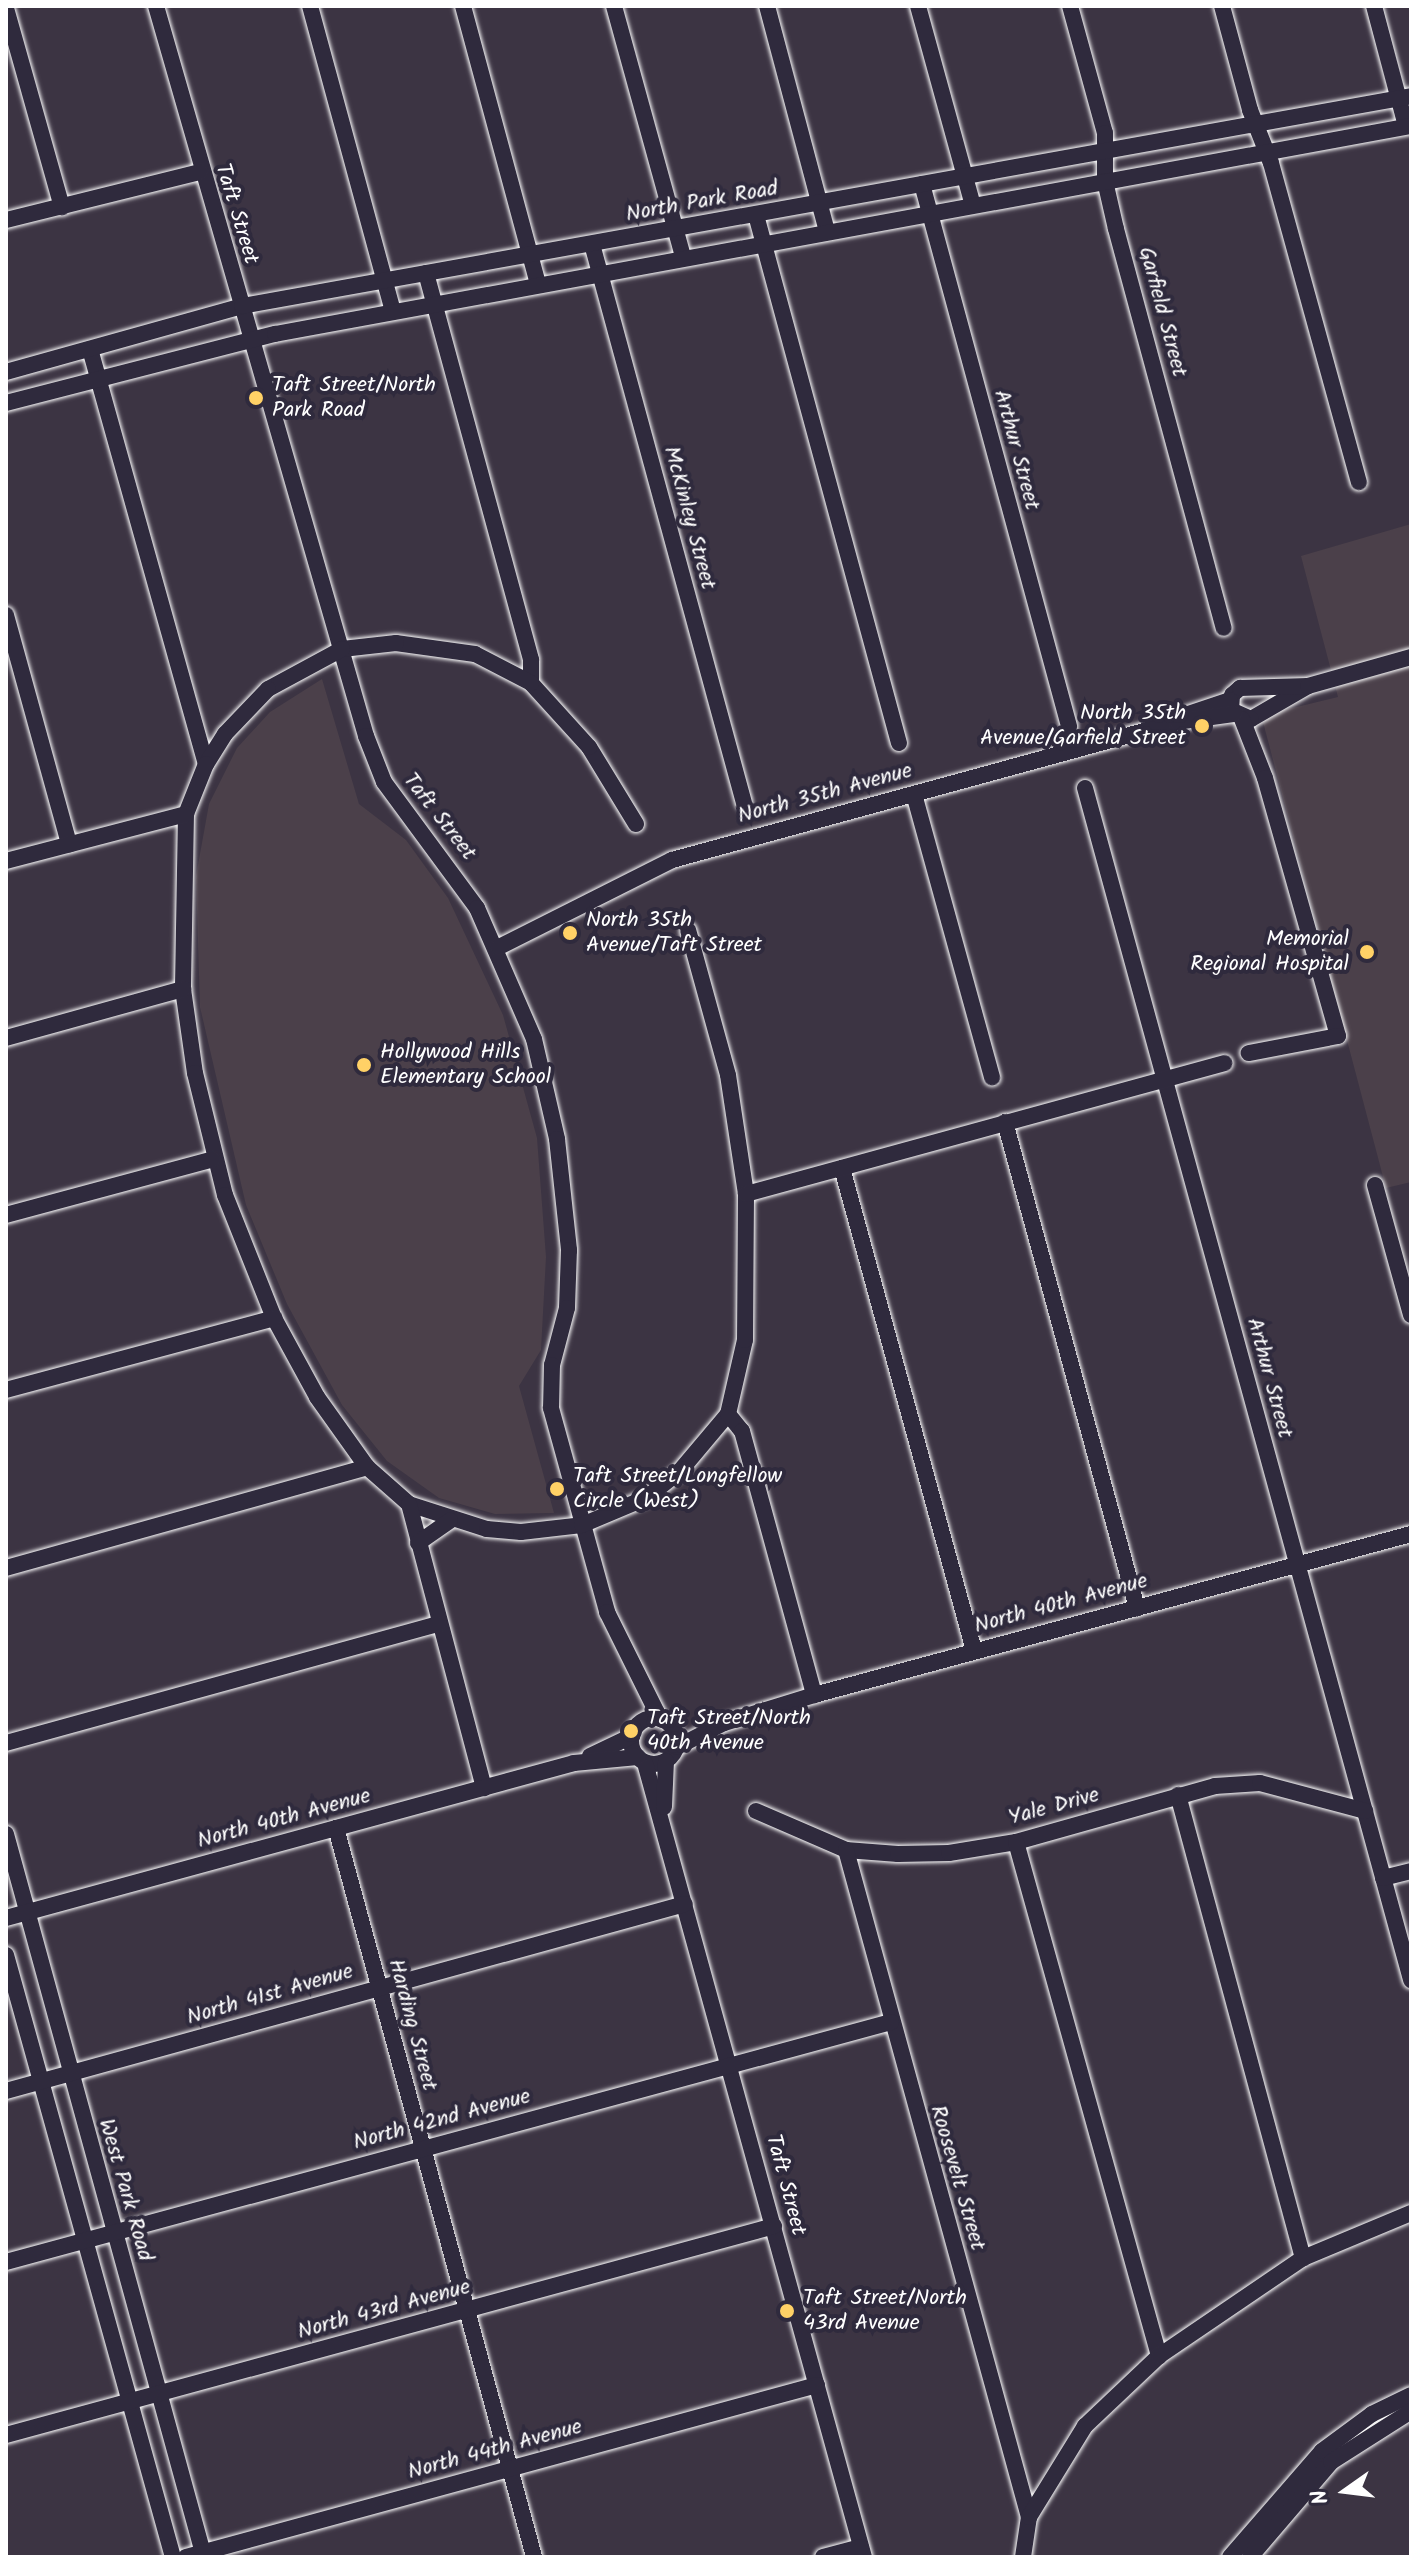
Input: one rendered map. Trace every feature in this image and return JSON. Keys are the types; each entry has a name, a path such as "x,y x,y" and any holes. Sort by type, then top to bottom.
{"street":[{"name":"Taft Street","path":"156,6 200,172 384,782 458,875 499,947 534,1039 557,1139 568,1279 549,1388 582,1525 624,1654 641,1760 685,1904 863,2552"},
{"path":"310,6 393,311"},
{"path":"463,6 538,284"},
{"path":"614,6 683,257"},
{"path":"767,6 827,231"},
{"path":"918,6 973,205"},
{"name":"Garfield Street","path":"1070,6 1108,151 1105,181 1224,628"},
{"path":"1222,6 1267,152 1359,482"},
{"path":"6,403 251,339 433,303 1409,126 1405,97 1374,6"},
{"path":"6,8 62,207"},
{"name":"North Park Road","path":"6,372 242,306 1405,97"},
{"path":"6,220 200,172"},
{"name":"Arthur Street","path":"922,184 1069,726"},
{"path":"756,215 899,743"},
{"name":"McKinley Street","path":"592,244 744,803"},
{"path":"426,273 531,660 531,683"},
{"path":"90,349 206,764"},
{"path":"6,615 69,844"},
{"path":"636,824 589,747 531,683 495,662 440,647 396,643 342,649 268,689 243,712 206,764 186,814 183,989 213,1159 274,1318 317,1397 367,1467 409,1504 450,1521 521,1532 582,1525 646,1498 680,1471 728,1414 745,1340 746,1194 728,1075 688,930"},
{"name":"North 35th Avenue","path":"499,947 672,860 1177,722 1245,712 1308,686 1411,657"},
{"name":"North 35th Avenue","path":"1245,712 1240,688 1257,690 1308,686"},
{"path":"1249,1053 1338,1036 1245,712 1257,690"},
{"name":"Arthur Street","path":"1085,788 1411,1980"},
{"path":"914,794 992,1077"},
{"path":"6,861 186,814"},
{"path":"6,1038 183,989"},
{"path":"746,1194 1224,1063"},
{"path":"1005,1122 1137,1608"},
{"path":"6,1215 213,1159"},
{"path":"842,1168 974,1650"},
{"path":"1375,1185 1411,1315"},
{"path":"6,1390 274,1318"},
{"path":"728,1414 742,1431 814,1695"},
{"path":"6,1568 367,1467"},
{"path":"409,1504 438,1624 484,1788"},
{"path":"418,1543 450,1521"},
{"name":"North 40th Avenue","path":"677,1747 724,1723 814,1695 1411,1534"},
{"path":"6,1743 438,1624"},
{"name":"Taft Street","path":"624,1654 666,1722 677,1747"},
{"name":"North 40th Avenue","path":"6,1918 574,1763 635,1731 666,1722 724,1723"},
{"path":"666,1761 677,1747"},
{"name":"Taft Street","path":"663,1826 666,1761"},
{"name":"North 40th Avenue","path":"574,1763 666,1761"},
{"name":"Yale Drive","path":"756,1811 846,1850 949,1853 1016,1842 1178,1795 1260,1783 1365,1811"},
{"path":"1178,1795 1303,2258"},
{"name":"Harding Street","path":"336,1828 534,2557"},
{"name":"West Park Road","path":"6,1834 203,2555"},
{"path":"1016,1842 1159,2356"},
{"name":"Roosevelt Street","path":"846,1850 1029,2517"},
{"path":"1383,1878 1411,1871"},
{"name":"North 41st Avenue","path":"6,2091 685,1904"},
{"path":"6,1955 173,2557"},
{"name":"North 42nd Avenue","path":"6,2262 891,2022"},
{"path":"1023,2557 1029,2517 1085,2426 1159,2356 1303,2258 1411,2213"},
{"name":"North 43rd Avenue","path":"6,2435 774,2226"},
{"name":"North 44th Avenue","path":"186,2557 203,2555 817,2385"},
{"path":"1230,2557 1322,2451 1372,2414 1411,2395"},
{"path":"1250,2557 1331,2462 1411,2411"},
{"path":"823,2557 863,2552"}],"shaded area":[{"name":"Memorial Regional Hospital","path":"1411,524 1411,1182 1386,1188 1263,722 1276,712 1338,697 1301,556"},
{"name":"Hollywood Hills Elementary School","path":"322,679 359,804 406,840 448,898 503,1015 537,1138 546,1257 541,1350 519,1386 554,1513 495,1514 439,1498 387,1461 342,1405 287,1304 246,1205 200,1007 196,876 209,804 237,748 270,712"}],"place":[{"name":"Taft Street/North Park Road","path":"256,398"},
{"name":"North 35th Avenue/Garfield Street","path":"1202,726"},
{"name":"North 35th Avenue/Taft Street","path":"570,933"},
{"name":"Memorial Regional Hospital","path":"1367,952"},
{"name":"Hollywood Hills Elementary School","path":"364,1065"},
{"name":"Taft Street/Longfellow Circle (West)","path":"557,1489"},
{"name":"Taft Street/North 40th Avenue","path":"631,1731"},
{"name":"Taft Street/North 43rd Avenue","path":"787,2311"}]}
